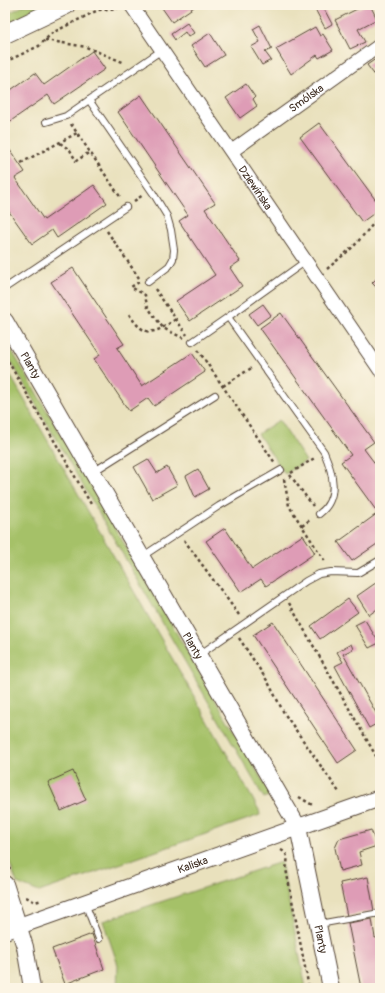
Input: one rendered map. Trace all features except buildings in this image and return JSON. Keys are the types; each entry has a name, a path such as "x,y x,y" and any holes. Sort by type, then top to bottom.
{"main road":[{"path":"5,34 66,5"}],"street":[{"name":"Dziewińska","path":"127,6 162,50 380,370"},
{"name":"Smólska","path":"232,151 380,45"},
{"name":"Planty","path":"5,321 91,473 284,801 298,828 331,988"},
{"name":"Kaliska","path":"12,928 85,904 380,798"},
{"path":"9,880 12,928 25,947 32,988"}],"lane":[{"path":"46,122 66,116 162,50"},
{"path":"89,100 167,216 174,250 173,259 169,266 144,281"},
{"path":"5,288 126,207"},
{"path":"192,342 306,261"},
{"path":"228,317 262,361 324,452 332,474 333,494 331,501 319,514"},
{"path":"91,473 215,395"},
{"path":"141,556 219,506 281,470"},
{"path":"198,655 306,581 319,574 331,572 358,573 380,560"},
{"path":"85,904 99,938"},
{"path":"318,925 380,913"}],"path":[{"path":"5,62 32,50 52,33 98,10 127,6"},
{"path":"45,40 89,48 134,68"},
{"path":"66,116 126,207 150,189"},
{"path":"21,163 77,133"},
{"path":"59,142 70,150 76,161 90,152"},
{"path":"318,278 354,246 380,216"},
{"path":"144,281 131,287 145,295 147,306 163,328 186,339"},
{"path":"129,314 135,323 144,330 154,332 176,319"},
{"path":"5,356 93,508"},
{"path":"223,386 262,361"},
{"path":"284,477 290,475 324,452"},
{"path":"290,475 319,514"},
{"path":"179,533 245,624"},
{"path":"285,596 380,763"},
{"path":"234,631 268,682 284,712 339,792"},
{"path":"284,801 294,795 318,806"},
{"path":"270,837 274,847 284,852 288,859 286,869 309,988"},
{"path":"5,855 9,880"},
{"path":"20,893 35,902 47,898"}],"green space":[{"path":"25,5 47,5 5,25 5,15"},
{"path":"5,339 271,795 264,798 5,351"},
{"path":"5,366 259,810 260,815 39,892 17,883 5,850"},
{"path":"279,420 306,461 285,474 258,434"},
{"path":"281,862 306,988 117,988 118,965 103,921"}]}
